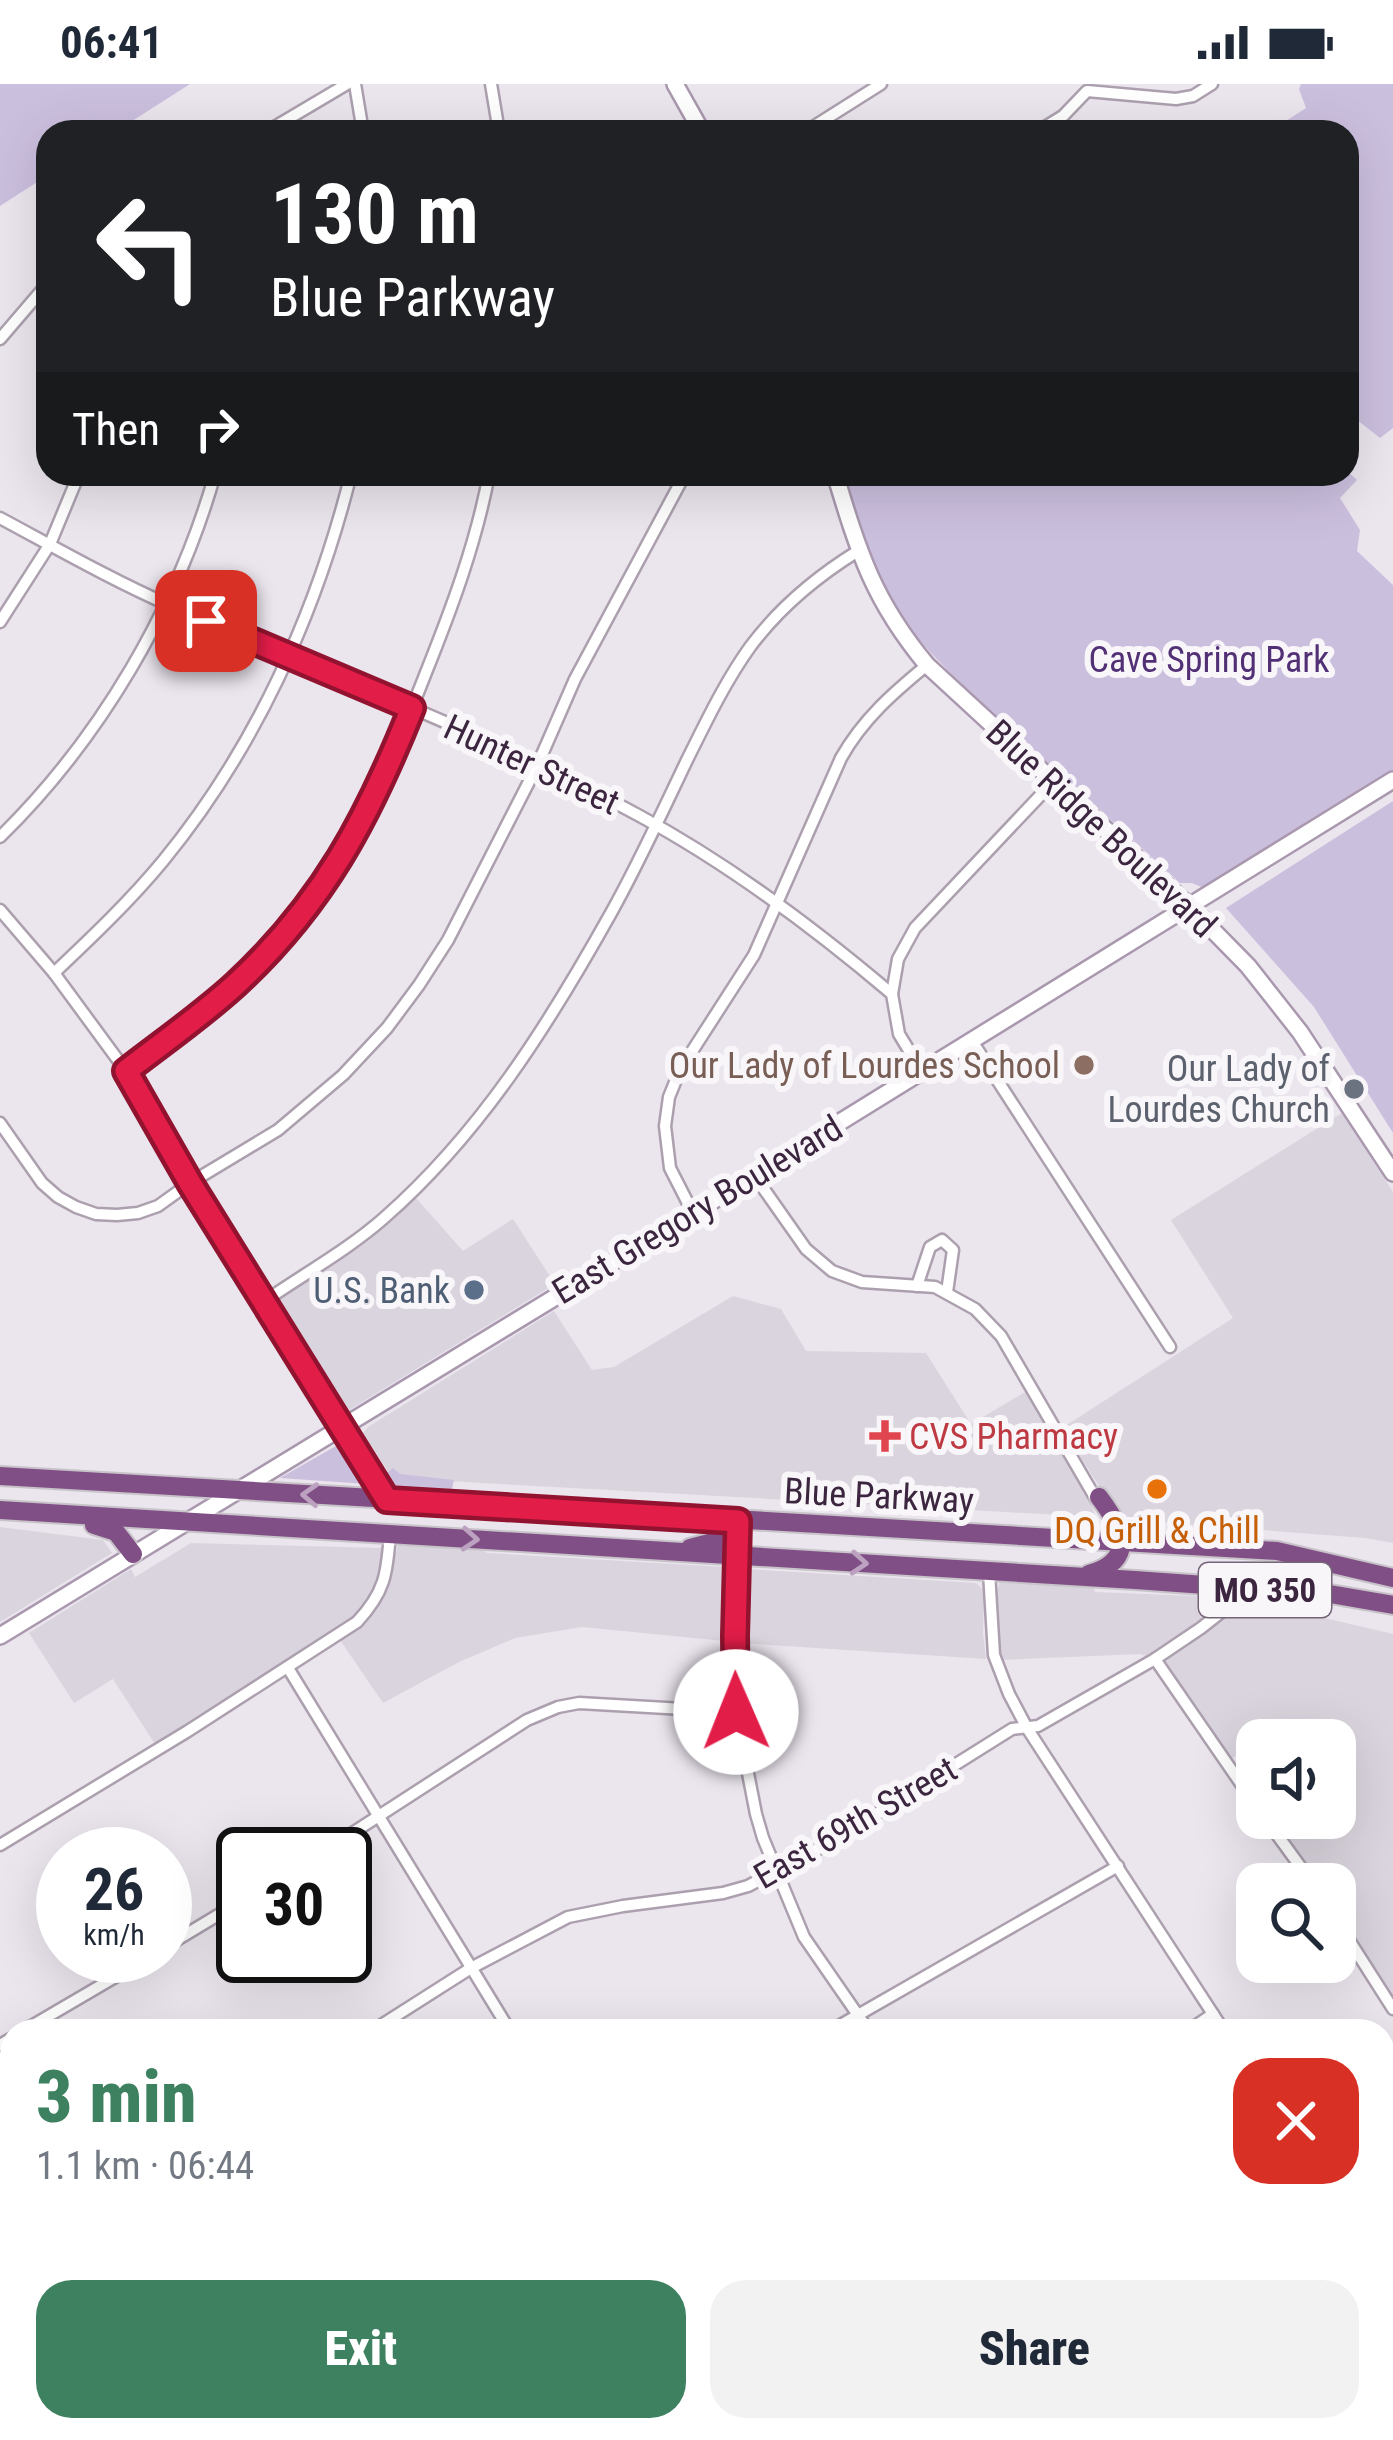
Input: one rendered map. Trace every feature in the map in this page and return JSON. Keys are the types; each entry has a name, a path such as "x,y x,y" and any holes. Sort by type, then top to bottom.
{"highway":[{"name":"Blue Parkway","path":"0,1477 1277,1551 1393,1578"},
{"path":"1098,1498 1103,1520 1098,1539"},
{"path":"1078,1577 1106,1570 1122,1540 1115,1518 1098,1498"},
{"path":"9,1511 40,1520 111,1528 133,1554"},
{"name":"Blue Parkway","path":"9,1511 1135,1580 1330,1594 1393,1605"},
{"path":"674,1552 713,1542 741,1523"},
{"path":"1135,1580 1133,1563 1148,1542"}],"main road":[{"path":"675,84 695,120"},
{"name":"Blue Ridge Boulevard","path":"839,486 858,551 887,611 927,665 1189,906 1247,966 1300,1032 1393,1173"},
{"name":"East Gregory Boulevard","path":"0,1636 1393,780"}],"street":[{"path":"287,120 351,84 360,120"},
{"path":"491,84 497,120"},
{"path":"825,120 881,84"},
{"path":"1056,120 1085,88 1176,99 1193,96 1212,84"},
{"path":"0,339 36,297"},
{"path":"0,622 50,544 74,486"},
{"path":"0,837 74,752 124,678 165,603 211,486"},
{"path":"54,973 122,908 191,824 243,746 319,582 347,486"},
{"path":"126,1071 232,988 305,910 336,866 363,820 454,603 487,486"},
{"path":"0,1123 42,1183 76,1207 96,1214 138,1213 158,1206 295,1117 343,1075 387,1028 448,940 537,766 575,679 679,486"},
{"name":"Hunter Street","path":"0,518 165,603 412,708 656,825 775,902 892,994"},
{"path":"265,1301 380,1222 470,1131 577,972 717,698 749,648 799,594 858,551"},
{"path":"693,1213 670,1168 665,1126 669,1097 680,1070 754,955 854,735 879,704 927,665"},
{"path":"922,1072 899,1034 892,994 898,959 915,928 1052,782"},
{"path":"0,910 54,973 126,1071 387,1500"},
{"path":"972,1040 1170,1347"},
{"path":"754,1175 806,1249 832,1271 862,1282 947,1292 975,1309 1001,1336 1098,1498"},
{"path":"917,1286 930,1247 942,1240 952,1250 947,1292"},
{"path":"741,1523 736,1712 756,1814 804,1937 861,2019"},
{"path":"0,1845 357,1622 377,1600 385,1580 390,1534"},
{"path":"989,1572 994,1655 1009,1694 1216,2019"},
{"name":"East 69th Street","path":"391,2019 472,1968 568,1917 723,1893 777,1872 1012,1730 1038,1726 1155,1659 1251,1589"},
{"path":"1155,1659 1236,1777"},
{"path":"288,1668 502,2019"},
{"path":"364,1827 527,1720 558,1707 596,1702 736,1712"},
{"path":"851,2019 1118,1866"},
{"path":"1356,1951 1393,2009"},
{"path":"43,2019 105,1983"},
{"path":"1206,2019 1213,2014"}],"shaded area":[{"path":"1342,1113 1393,1192 1393,1543 1120,1519 1062,1428 1233,1318 1171,1220"},
{"path":"416,1198 463,1251 513,1219 555,1284 349,1410 314,1366 277,1309 276,1299"},
{"path":"733,1296 781,1309 806,1351 926,1353 971,1424 1027,1391 1080,1478 1096,1517 392,1478 363,1433 554,1311 592,1370 614,1367"},
{"path":"0,1527 103,1540 112,1553 0,1622"},
{"path":"191,1543 382,1548 382,1570 363,1610 344,1627 155,1744 113,1679 74,1703 29,1633 131,1569 135,1577"},
{"path":"402,1543 478,1547 487,1553 725,1567 724,1641 582,1627 515,1638 383,1703 340,1640 374,1612"},
{"path":"745,1569 976,1583 984,1591 986,1659 740,1643"},
{"path":"1000,1580 1093,1584 1095,1592 1221,1597 1225,1604 1146,1656 1001,1660 994,1603"},
{"path":"1255,1601 1315,1603 1320,1617 1393,1634 1393,2005 1356,1948 1356,1863 1302,1863 1286,1839 1356,1839 1356,1719 1236,1719 1236,1756 1229,1760 1165,1662 1169,1653"}],"green space":[{"path":"0,84 190,84 134,120 36,120 36,183 0,206"},
{"path":"1301,84 1393,84 1393,428 1380,438 1359,421 1359,120 1288,120 1306,108"},
{"name":"Cave Spring Park","path":"848,486 1351,486 1340,498 1360,530 1357,551 1393,585 1393,771 1206,889 1180,883 951,674 910,630 889,601 863,539"},
{"path":"1393,801 1393,1133 1314,1007 1226,908"},
{"path":"343,1442 350,1445 371,1481 367,1484 280,1478"},
{"path":"393,1468 400,1474 454,1480 451,1493 407,1492 385,1484 383,1476"}],"place":[{"name":"Our Lady of Lourdes School","path":"1084,1065"},
{"name":"Our Lady of Lourdes Church","path":"1354,1089"},
{"name":"U.S. Bank","path":"474,1290"},
{"name":"CVS Pharmacy","path":"885,1436"},
{"name":"DQ Grill & Chill","path":"1157,1489"}],"route":[{"path":"206,621 412,708 363,820 305,910 232,988 126,1071 387,1500 738,1521 736,1712"}]}
